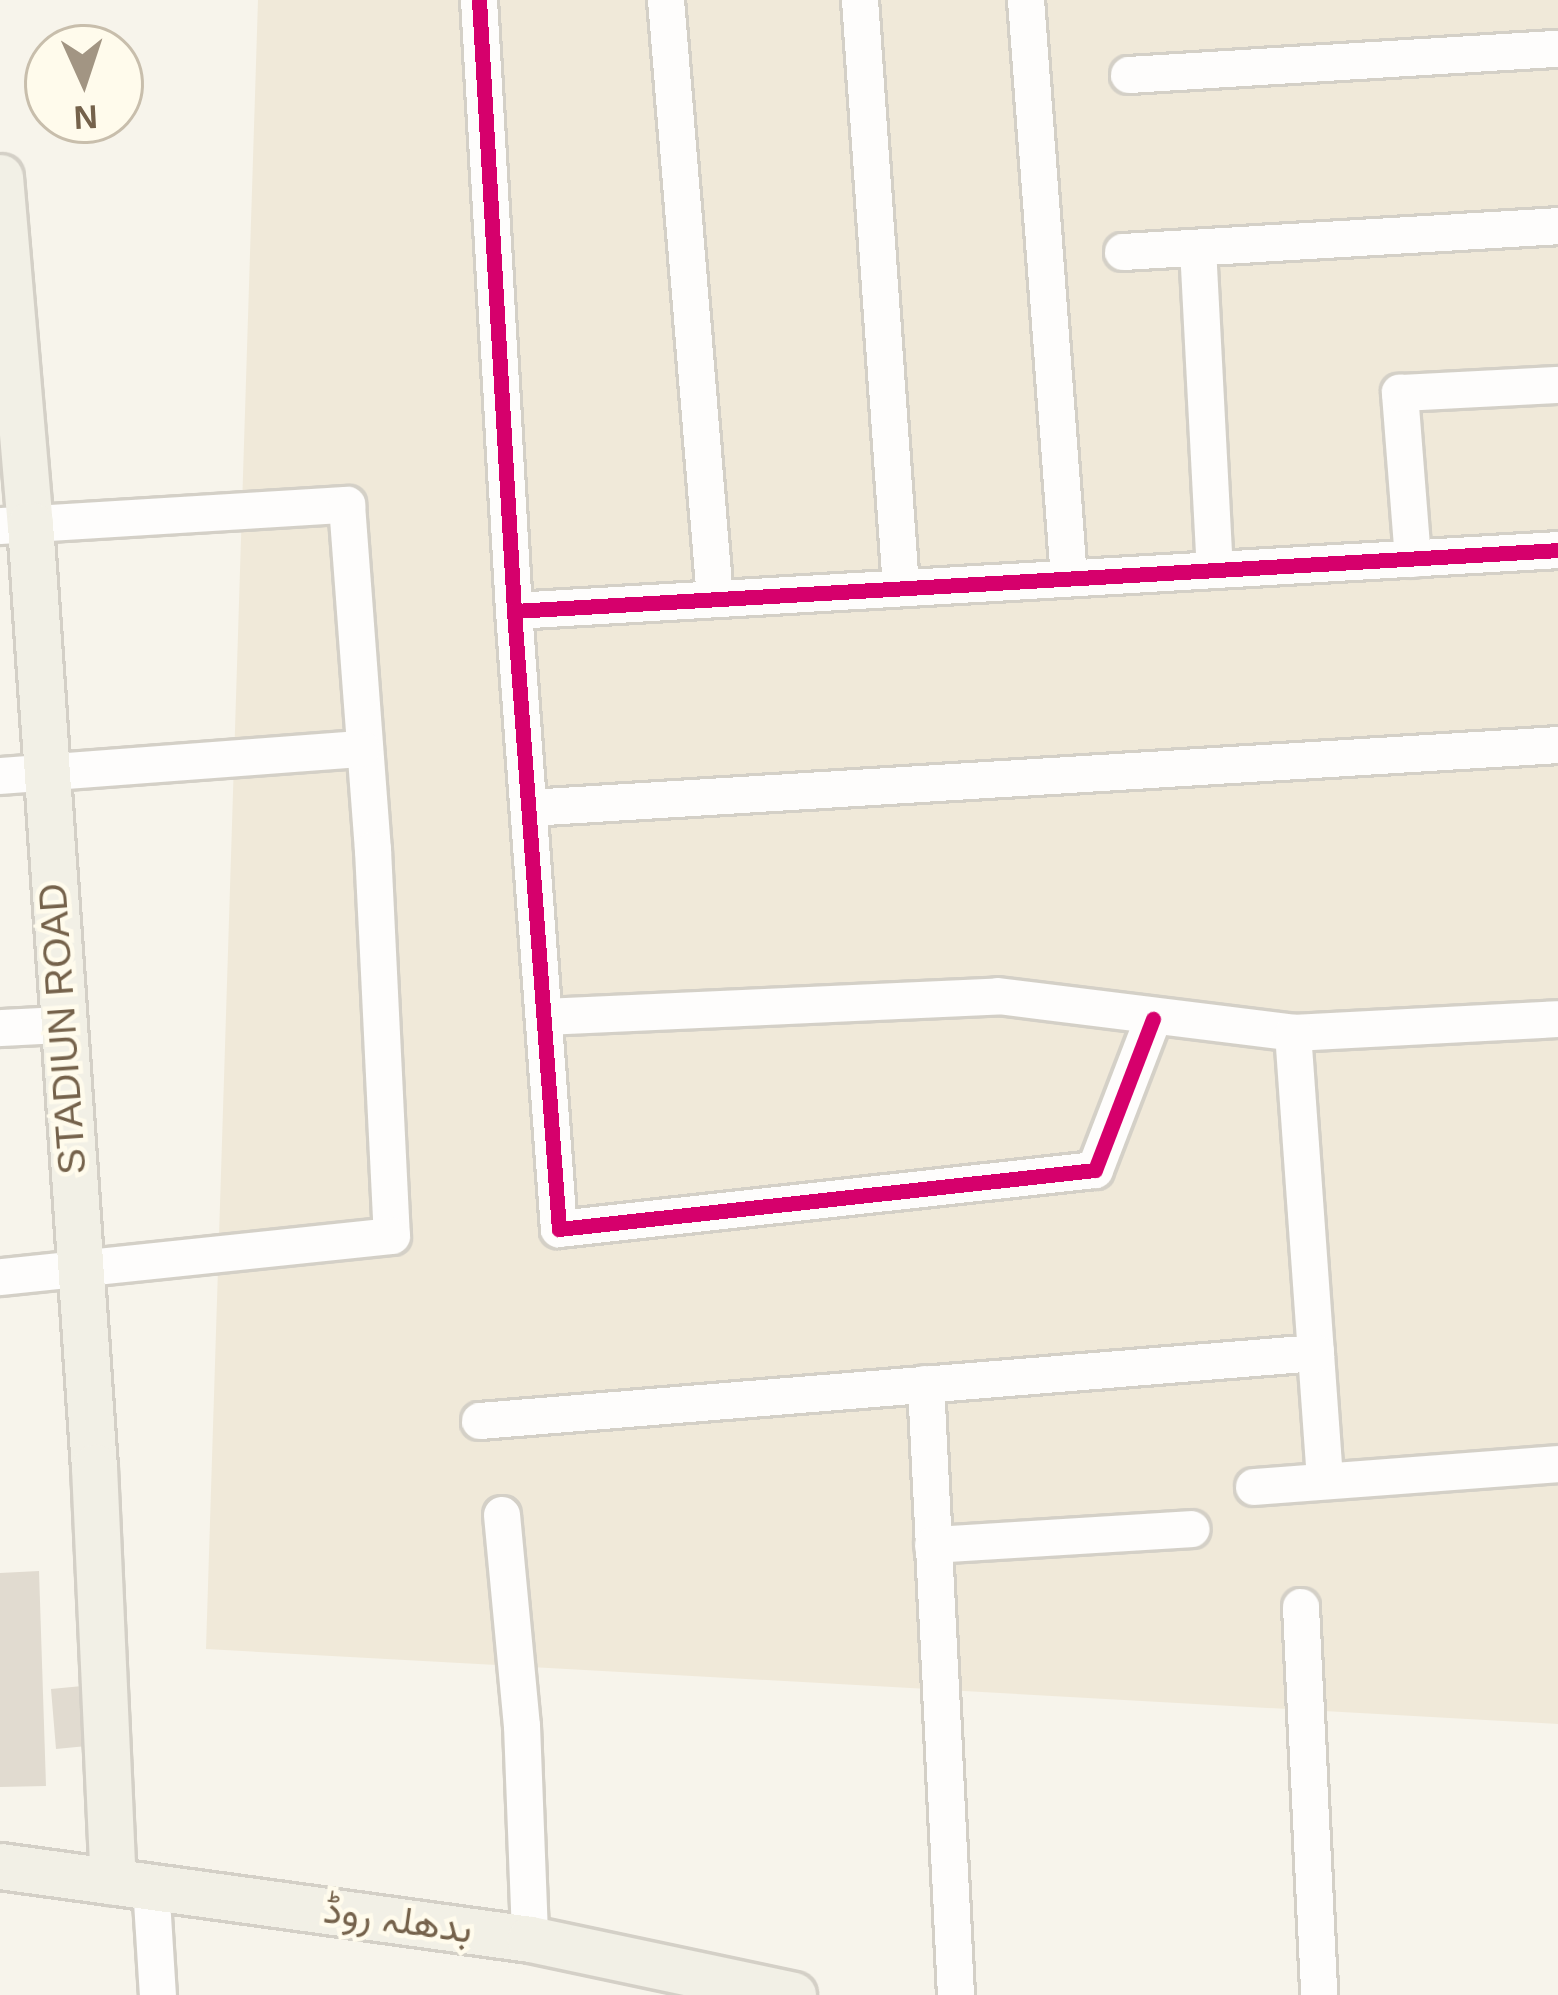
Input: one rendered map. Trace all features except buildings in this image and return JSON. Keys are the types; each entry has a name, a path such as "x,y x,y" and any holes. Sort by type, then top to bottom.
{"main road":[{"name":"STADIUN ROAD","path":"0,177 22,774 62,1025 132,1883"},
{"name":"بدھلہ روڈ","path":"0,1866 530,1939 793,1995"}],"street":[{"path":"479,0 514,610 559,1228 1095,1170 1153,1018"},
{"path":"666,0 715,599"},
{"path":"860,0 901,588"},
{"path":"1026,0 1069,578"},
{"path":"1129,75 1558,49"},
{"path":"1123,252 1558,226"},
{"path":"1198,248 1215,570"},
{"path":"1413,559 1400,393 1558,386"},
{"path":"0,1277 392,1236 373,850 347,505 15,525"},
{"path":"514,610 1558,550"},
{"path":"529,808 1558,745"},
{"path":"22,774 362,749"},
{"path":"544,1017 998,996 1293,1033 1558,1019"},
{"path":"0,1028 62,1025"},
{"path":"1293,1033 1325,1481"},
{"path":"480,1421 1316,1353"},
{"path":"926,1384 956,1995"},
{"path":"1254,1487 1558,1464"},
{"path":"502,1515 522,1726 530,1939"},
{"path":"934,1545 1192,1529"},
{"path":"1301,1606 1319,1995"},
{"path":"132,1883 158,1995"}],"shaded area":[{"path":"258,0 1558,0 1558,1724 206,1649"}],"cycle path":[{"path":"479,0 514,611 559,1229 1095,1170 1153,1019"},
{"path":"514,611 1558,550"}]}
